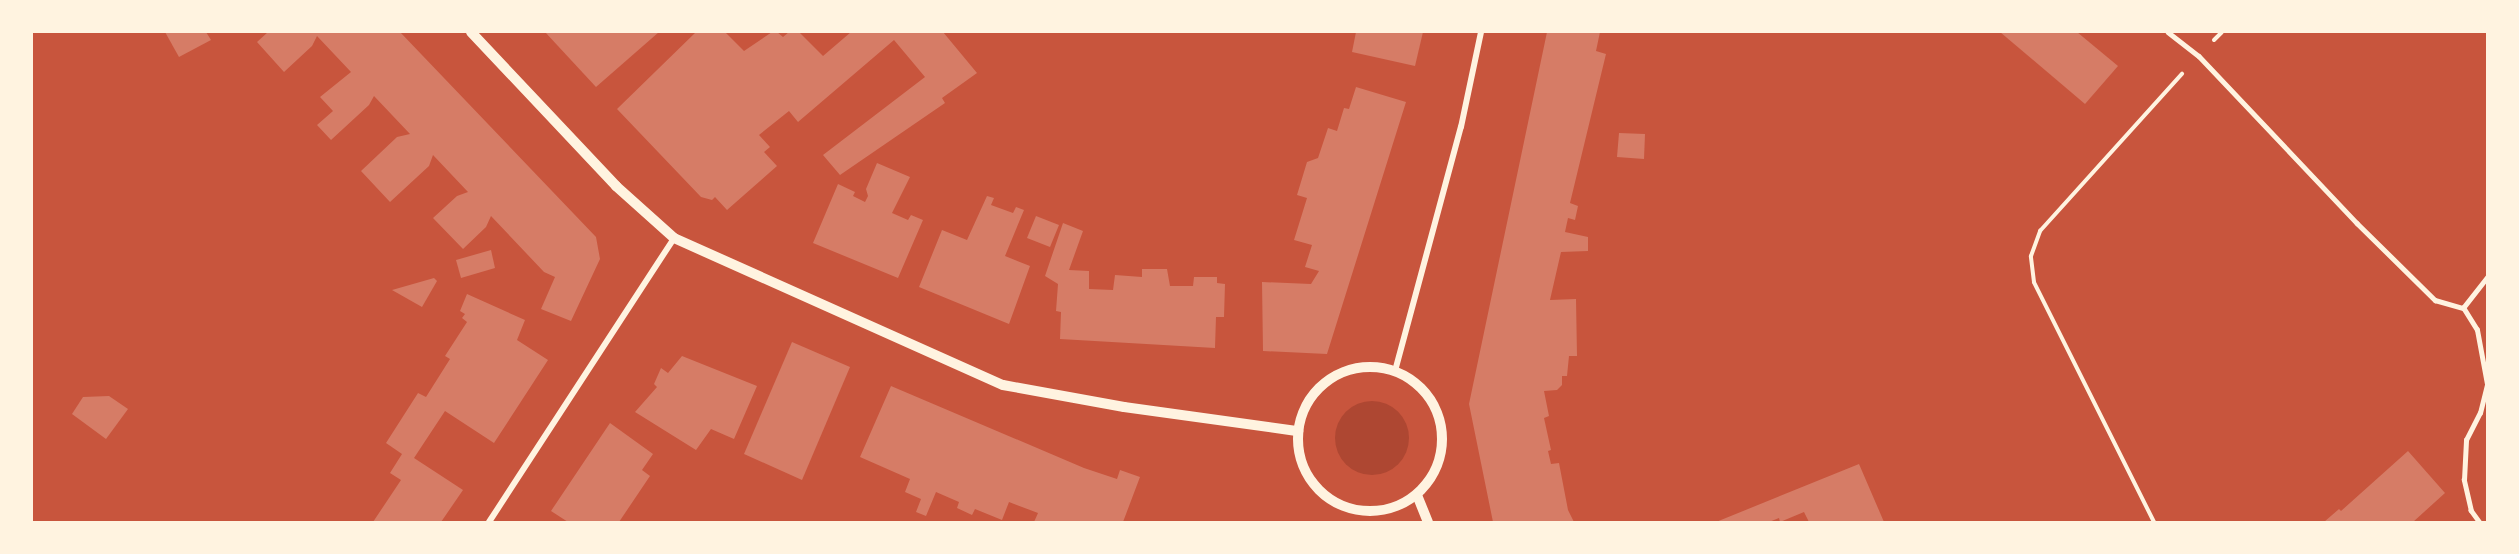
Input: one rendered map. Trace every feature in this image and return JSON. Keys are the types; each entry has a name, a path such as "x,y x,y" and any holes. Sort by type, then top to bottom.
{"street":[{"path":"471,32 616,186 674,238 1003,385 1124,407 1298,430"},
{"path":"1395,371 1461,127 1481,32"},
{"path":"489,522 674,238"},
{"path":"1374,367 1395,371 1414,381 1430,397 1439,416 1443,438 1440,459 1431,479 1417,495 1395,508 1371,512 1347,508 1325,496 1309,478 1299,455 1298,430 1304,409 1316,391 1332,378 1352,369 1374,367"},
{"path":"1417,495 1428,522"}],"lane":[{"path":"2168,32 2199,56 2356,223 2435,300 2463,308 2477,330 2487,384 2480,413 2466,440 2464,480 2471,512 2479,522"},
{"path":"2463,308 2487,276"}],"path":[{"path":"2154,522 2034,282 2031,256 2040,231 2222,32"}],"shaded area":[{"path":"1372,401 1386,404 1398,412 1406,424 1409,438 1406,452 1398,464 1386,472 1372,475 1358,472 1346,464 1338,452 1335,438 1338,424 1346,412 1358,404"}],"building":[{"path":"165,32 206,32 211,40 179,57"},
{"path":"268,32 400,32 596,237 600,259 571,321 541,309 555,277 544,272 491,216 486,227 463,249 433,218 457,196 468,192 433,155 429,166 390,202 361,171 397,137 410,134 374,96 369,105 331,140 317,125 333,111 320,97 351,72 317,36 312,46 284,72 257,42"},
{"path":"545,32 659,32 596,87"},
{"path":"696,32 725,32 744,51 772,32 777,32 783,37 789,32 799,32 823,56 851,32 943,32 977,73 942,98 945,103 840,175 823,155 925,77 894,40 798,122 789,111 759,135 770,147 764,152 777,166 727,210 715,197 712,200 701,197 617,109"},
{"path":"1356,32 1423,32 1415,66 1352,52"},
{"path":"1547,32 1600,32 1596,51 1606,54 1570,203 1578,206 1575,220 1568,218 1565,232 1588,237 1588,251 1561,252 1550,300 1576,299 1577,356 1569,356 1567,376 1562,376 1562,385 1557,390 1544,391 1549,416 1544,418 1551,450 1548,451 1551,464 1559,463 1568,510 1574,522 1493,522 1469,404"},
{"path":"2000,32 2077,32 2118,66 2085,104"},
{"path":"1356,87 1406,102 1327,354 1263,351 1262,282 1311,284 1319,271 1305,267 1312,245 1294,240 1307,198 1297,195 1307,162 1318,158 1328,128 1337,131 1344,108 1349,109"},
{"path":"1619,133 1645,134 1644,159 1617,157"},
{"path":"877,163 910,177 892,213 908,220 911,215 923,220 898,278 813,243 838,184 855,192 853,196 865,202 868,196 866,189"},
{"path":"987,196 994,198 991,205 1013,213 1016,207 1024,210 1005,256 1030,266 1009,324 919,287 942,230 967,240"},
{"path":"1036,216 1059,225 1050,247 1027,238"},
{"path":"1063,223 1083,231 1069,270 1089,271 1089,289 1113,290 1115,275 1142,277 1142,269 1167,269 1170,286 1193,286 1194,277 1217,277 1217,283 1225,284 1224,317 1216,317 1215,348 1060,339 1061,312 1056,311 1058,284 1045,276"},
{"path":"491,250 495,268 461,278 456,260"},
{"path":"434,278 437,281 422,307 392,290"},
{"path":"467,294 525,320 517,340 548,360 494,443 445,411 414,458 463,490 441,522 373,522 401,480 390,473 402,454 386,443 418,393 426,397 450,359 445,356 467,322 462,318 465,314 460,311"},
{"path":"792,342 850,367 802,480 744,454"},
{"path":"682,356 757,386 734,439 711,429 696,450 635,412 657,387 654,384 661,368 668,373"},
{"path":"891,386 1084,468 1117,479 1120,470 1140,477 1123,522 1034,522 1038,513 1009,502 1002,520 975,509 972,515 957,508 959,502 936,492 926,516 916,512 921,499 905,492 910,479 860,457"},
{"path":"109,396 128,409 106,439 72,414 83,397"},
{"path":"610,423 653,454 642,470 650,476 619,522 568,522 551,511"},
{"path":"2408,451 2445,493 2413,522 2324,522 2339,509 2341,511"},
{"path":"1859,464 1884,522 1809,522 1804,512 1780,522 1779,518 1769,522 1716,522"}]}
